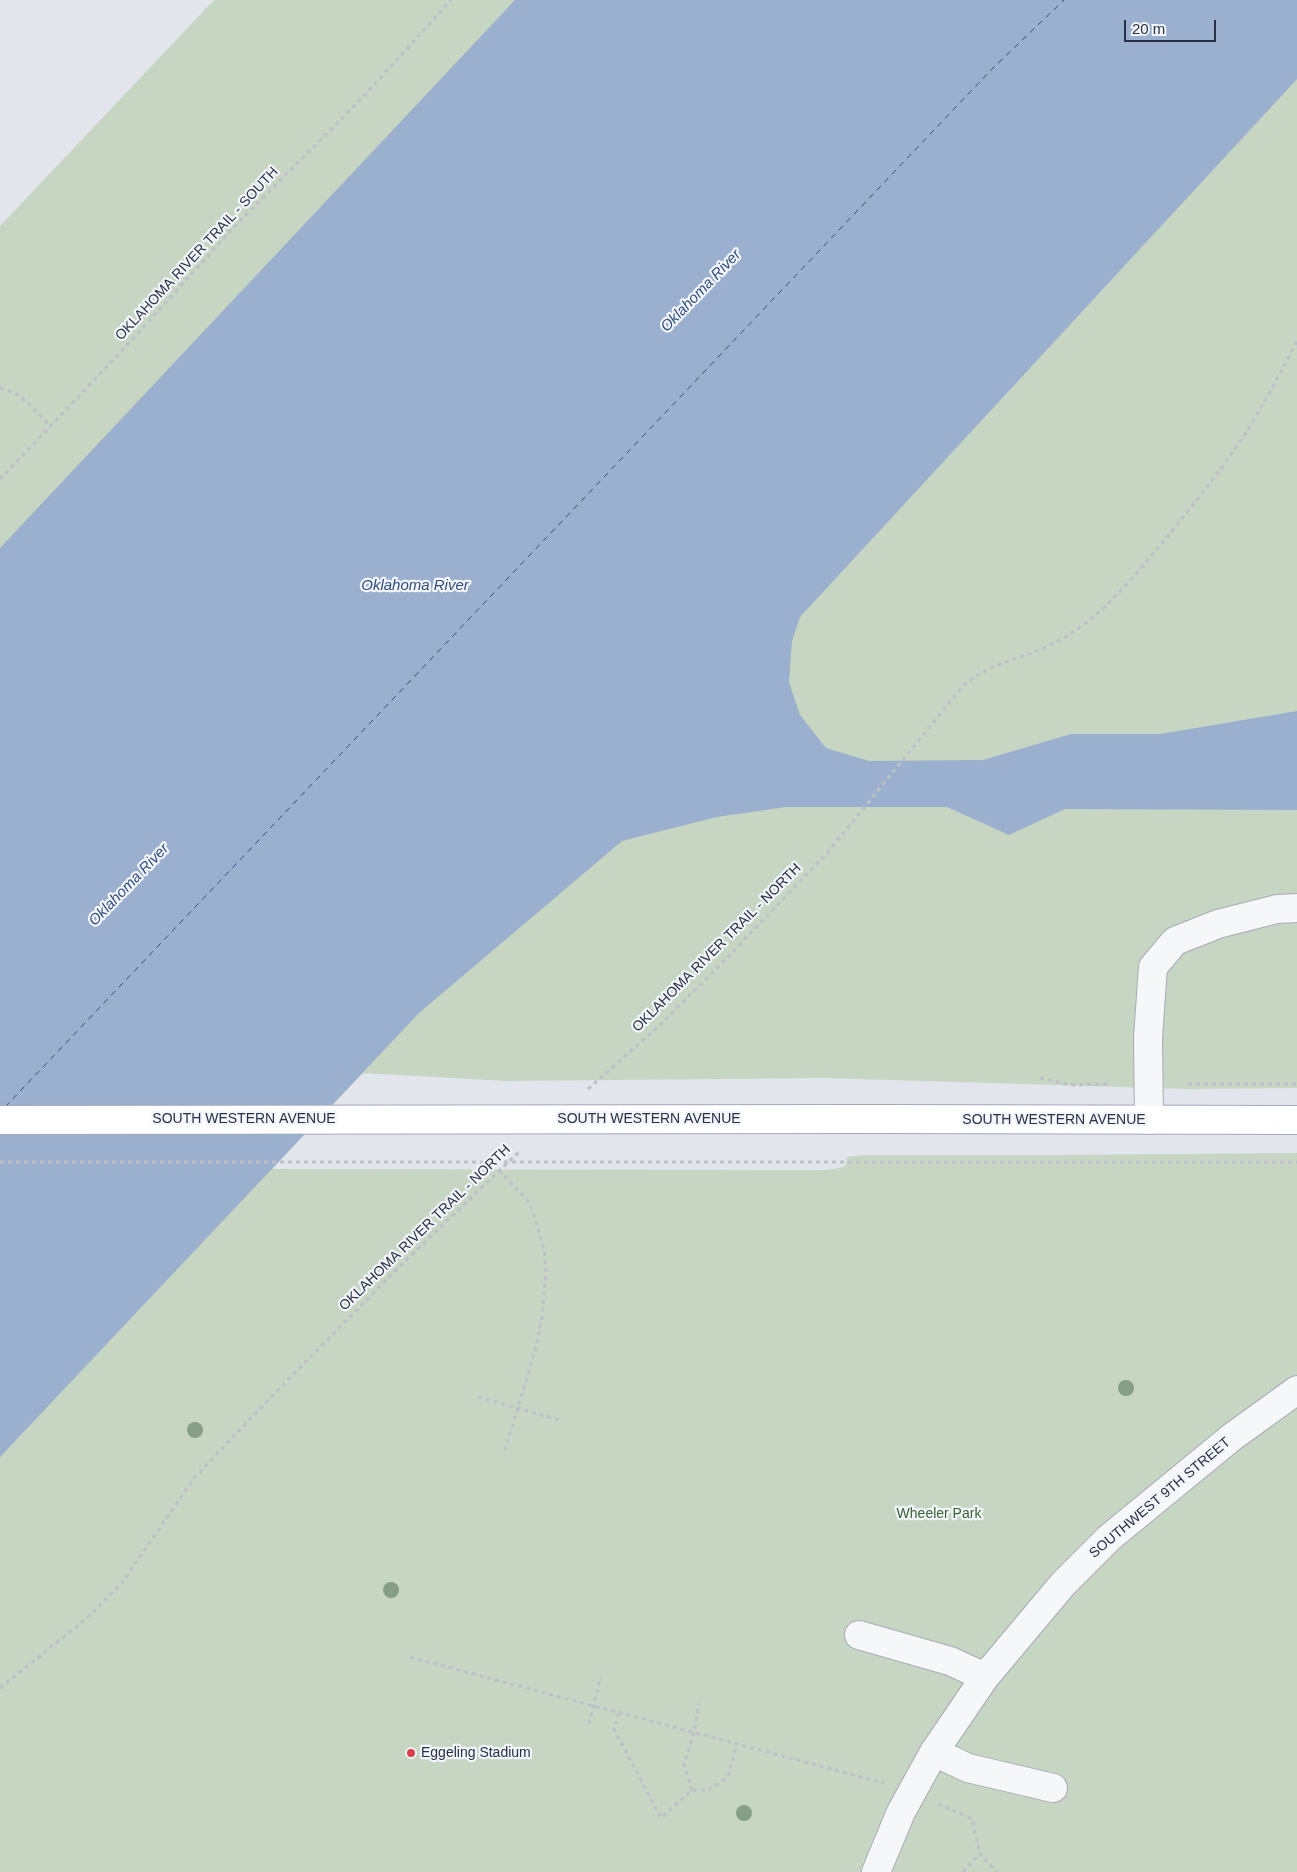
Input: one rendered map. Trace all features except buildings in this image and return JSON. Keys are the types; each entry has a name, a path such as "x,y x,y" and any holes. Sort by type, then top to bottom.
{"main road":[{"name":"SOUTH WESTERN AVENUE","path":"0,1120 1297,1120"}],"lane":[{"path":"1149,1120 1148,1038 1153,967 1175,941 1218,924 1278,909 1297,908"},
{"name":"SOUTHWEST 9TH STREET","path":"876,1872 901,1812 934,1752 985,1677 1064,1584 1109,1538 1232,1437 1297,1390"},
{"path":"859,1635 950,1661 985,1677"},
{"path":"934,1752 968,1768 1053,1788"}],"path":[{"name":"OKLAHOMA RIVER TRAIL - SOUTH","path":"0,478 120,353 234,227 366,94 450,0"},
{"name":"OKLAHOMA RIVER TRAIL - NORTH","path":"584,1092 666,1019 827,853 963,686 974,676 990,667 1037,651 1064,638 1087,622 1136,575 1200,497 1233,452 1265,401 1297,342"},
{"path":"0,388 10,390 27,401 50,426"},
{"path":"1040,1078 1070,1085 1108,1084"},
{"path":"1188,1084 1297,1084"},
{"name":"OKLAHOMA RIVER TRAIL - NORTH","path":"0,1688 86,1619 122,1583 194,1478 276,1391 527,1144"},
{"path":"0,1162 1297,1162"},
{"path":"499,1170 527,1200 533,1211 544,1250 546,1271 542,1318 535,1351 504,1453"},
{"path":"478,1397 560,1420"},
{"path":"410,1657 912,1792 972,1819 980,1854 997,1872"},
{"path":"588,1724 601,1676"},
{"path":"692,1790 684,1764 694,1733 699,1702"},
{"path":"620,1713 614,1729 661,1818 692,1790 708,1790 728,1777 737,1744"},
{"path":"963,1872 980,1854"}],"green space":[{"name":"Wheeler Park","path":"214,0 1297,0 1297,1088 1188,1089 824,1078 507,1081 363,1073 272,1169 824,1170 840,1168 846,1165 847,1157 864,1155 1297,1153 1297,1872 0,1872 0,226"}],"water":[{"name":"Oklahoma River","path":"515,0 1297,0 1297,79 800,617 792,641 789,682 800,715 826,748 869,761 983,760 1071,734 1160,734 1297,711 1297,810 1065,809 1009,835 947,807 786,807 717,817 622,841 419,1013 0,1457 0,548"}],"ferry route":[{"path":"5,1107 993,68 1064,0"}],"place":[{"name":"Eggeling Stadium","path":"411,1753"}]}
